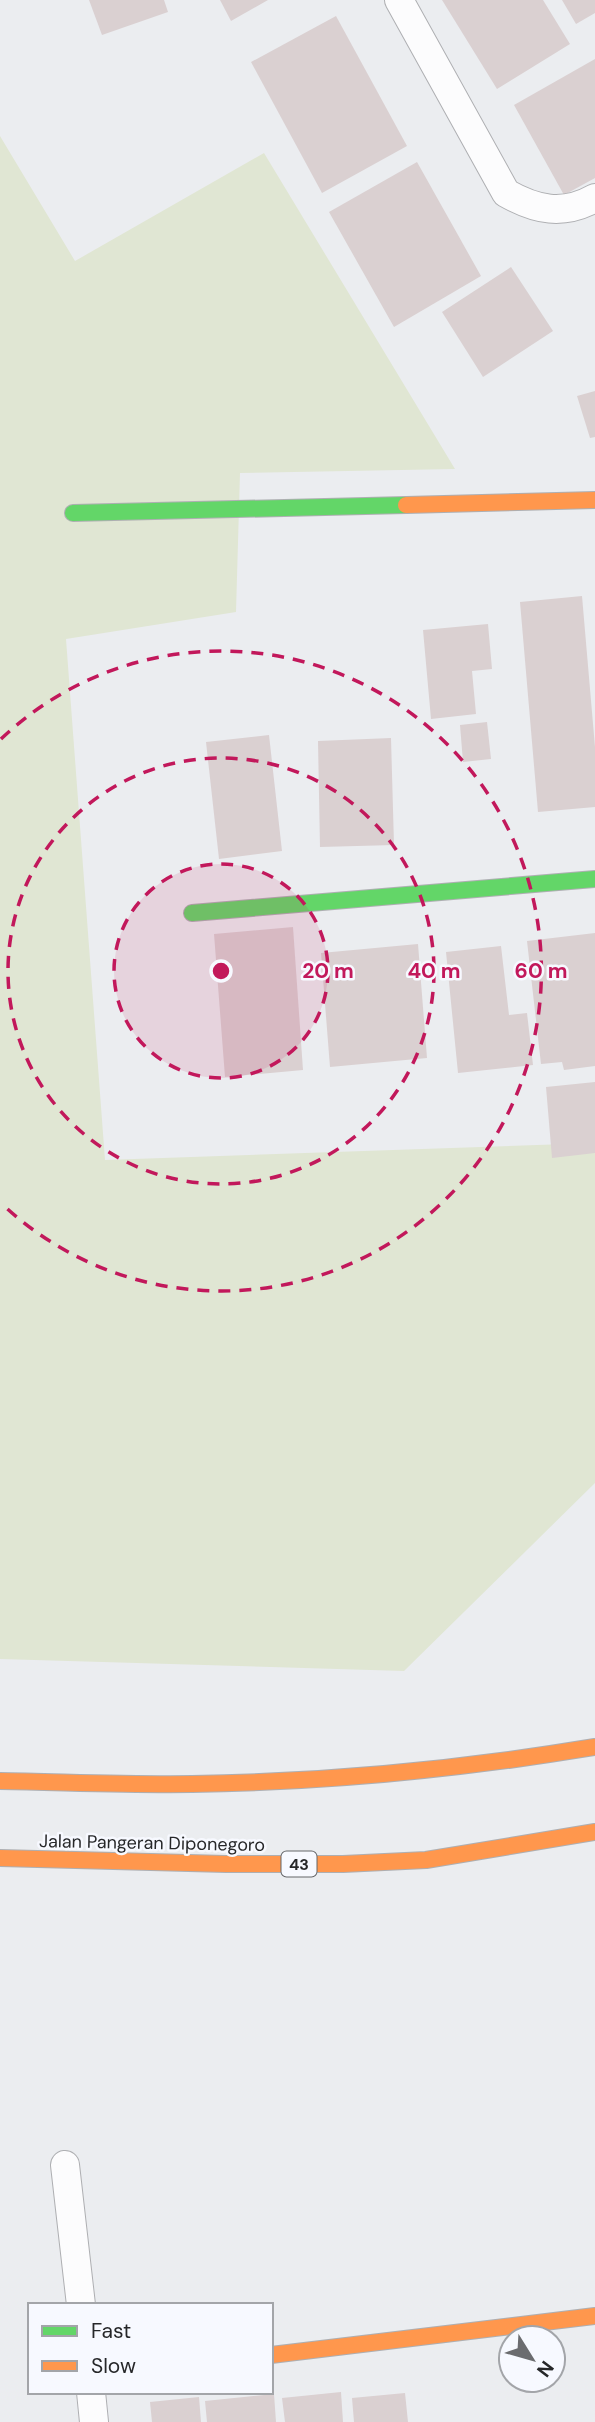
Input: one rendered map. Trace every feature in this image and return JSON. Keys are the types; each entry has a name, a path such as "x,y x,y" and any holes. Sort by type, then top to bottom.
{"main road":[{"path":"73,513 595,500"},
{"path":"192,913 595,879"},
{"path":"0,1781 190,1784 304,1780 393,1774 512,1761 595,1747"},
{"name":"Jalan Pangeran Diponegoro","path":"0,1858 226,1864 412,1861 595,1832"},
{"path":"273,2355 595,2316"}],"street":[{"path":"399,0 506,193 528,206 554,211 595,198"},
{"path":"65,2165 81,2303"},
{"path":"91,2394 94,2422"}],"green space":[{"path":"0,136 75,261 264,153 455,469 240,473 236,612 66,639 105,1160 595,1143 595,1483 404,1671 0,1659"}],"building":[{"path":"89,0 164,0 168,12 102,35"},
{"path":"220,0 268,0 231,21"},
{"path":"442,0 543,0 570,44 497,89"},
{"path":"562,0 595,0 595,13 576,24"},
{"path":"336,16 407,146 322,193 251,62"},
{"path":"595,59 595,178 564,195 514,105"},
{"path":"417,162 481,276 394,327 329,212"},
{"path":"511,267 553,331 483,377 442,312"},
{"path":"595,391 595,437 590,438 577,396"},
{"path":"582,596 595,747 595,807 538,812 520,602"},
{"path":"488,624 492,669 472,671 476,714 431,719 423,630"},
{"path":"487,722 491,759 463,762 460,725"},
{"path":"269,735 282,851 219,859 206,742"},
{"path":"391,738 394,845 320,847 318,741"},
{"path":"293,927 303,1070 225,1077 214,934"},
{"path":"595,933 595,1066 564,1070 562,1062 541,1064 527,941"},
{"path":"418,944 427,1058 330,1067 321,953"},
{"path":"501,946 509,1015 527,1013 533,1065 458,1073 446,952"},
{"path":"595,1082 595,1153 552,1158 546,1087"},
{"path":"341,2392 343,2422 285,2422 282,2398"},
{"path":"405,2393 408,2422 354,2422 352,2398"},
{"path":"274,2394 276,2422 207,2422 205,2401"},
{"path":"199,2397 201,2422 152,2422 150,2402"}],"traffic: fast":[{"path":"73,513 406,505"},
{"path":"192,913 595,879"}],"traffic: slow":[{"path":"406,505 595,500"},
{"path":"0,1781 243,1783 445,1768 595,1747"},
{"path":"0,1858 343,1864 426,1860 595,1832"},
{"path":"273,2355 595,2316"}]}
